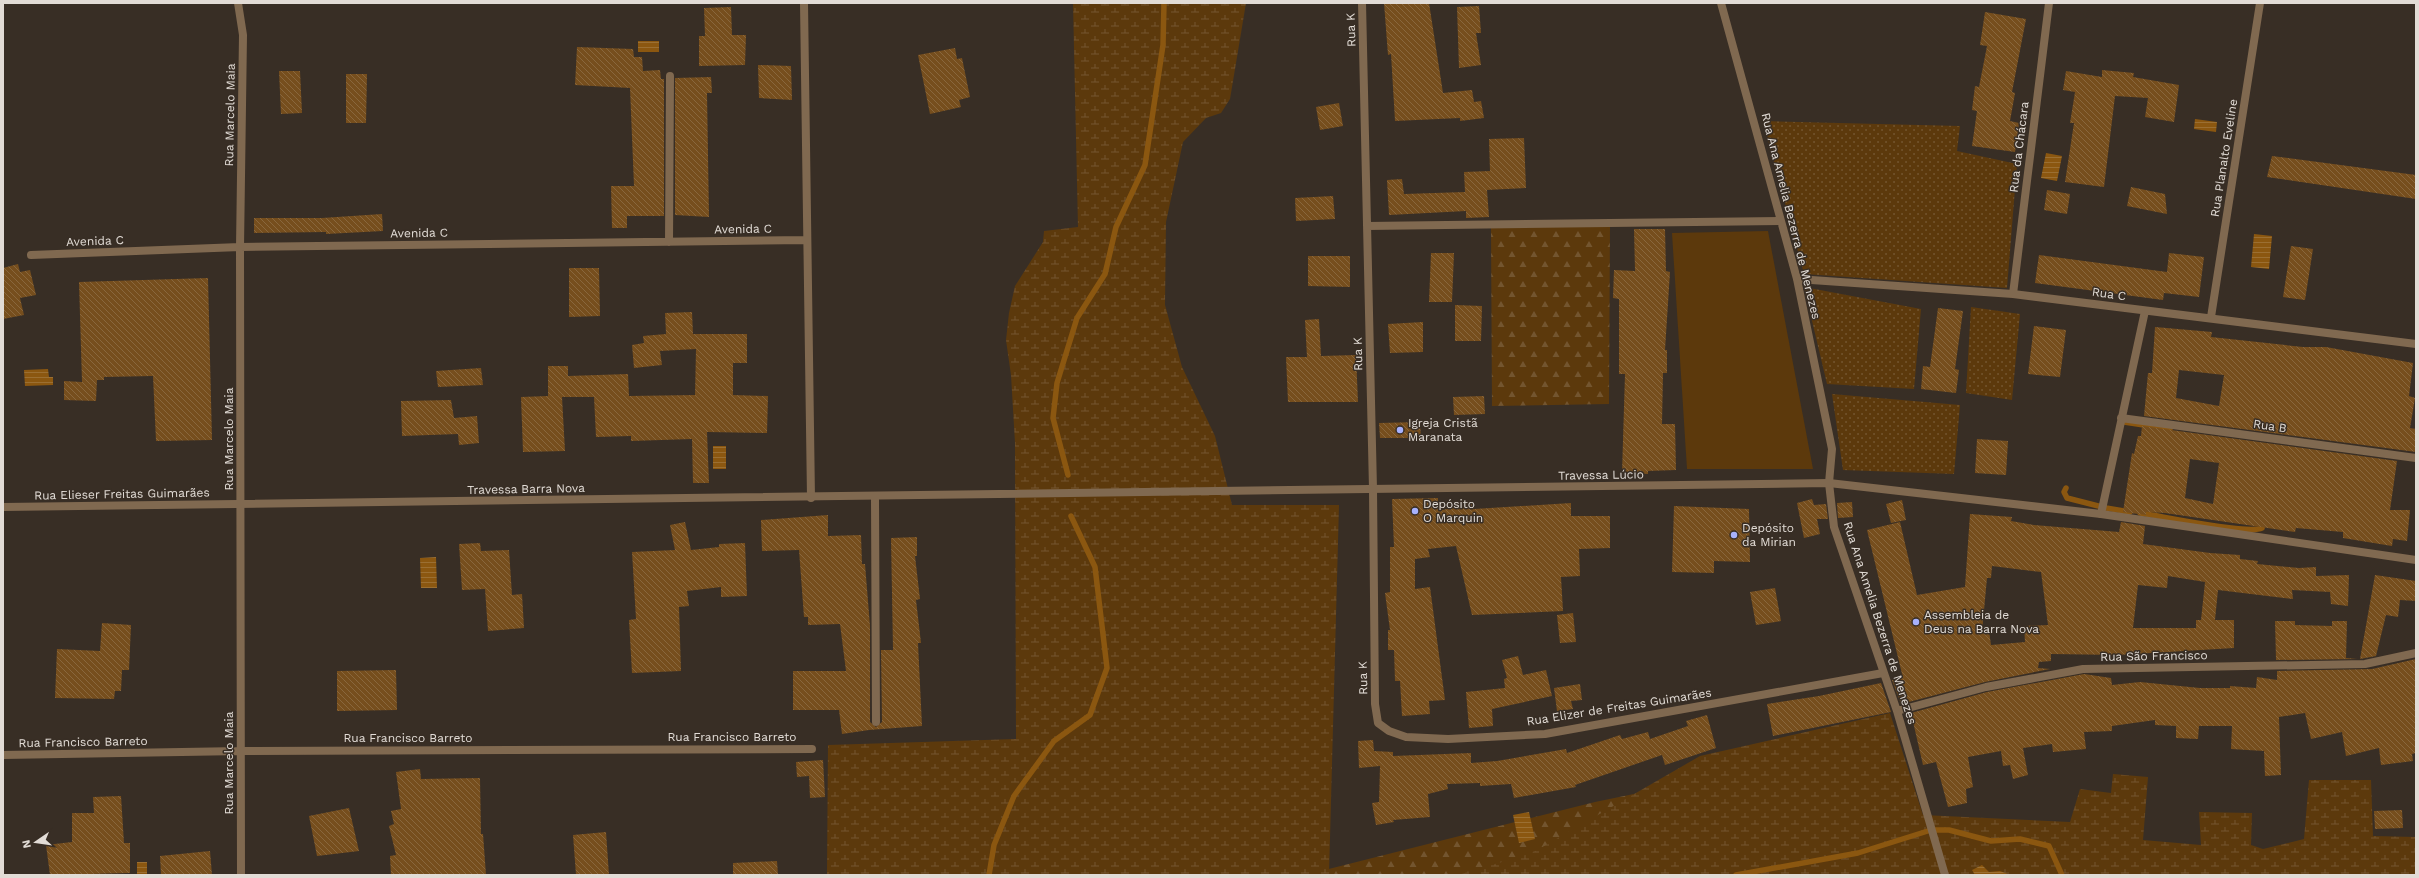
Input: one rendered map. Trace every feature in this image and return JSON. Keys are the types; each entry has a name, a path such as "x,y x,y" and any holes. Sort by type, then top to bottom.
{"street":[{"name":"Rua Marcelo Maia","path":"238,3 243,35 240,247 241,875"},
{"path":"804,3 811,498"},
{"name":"Rua K","path":"1362,3 1373,489 1375,704"},
{"name":"Rua Ana Amelia Bezerra de Menezes","path":"1721,3 1797,279 1832,448 1829,483 1834,528 1897,711 1945,875"},
{"name":"Rua da Chácara","path":"2013,294 2049,3"},
{"name":"Rua Planalto Eveline","path":"2211,317 2260,3"},
{"path":"669,242 670,76"},
{"path":"1367,226 1781,221"},
{"name":"Avenida C","path":"31,255 240,247 807,240"},
{"name":"Rua C","path":"1797,279 2013,294 2145,311 2211,317 2416,344"},
{"path":"2101,514 2145,311"},
{"name":"Rua B","path":"2121,418 2416,458"},
{"name":"Travessa Lúcio","path":"875,496 1829,483 2101,514 2416,560"},
{"path":"875,496 876,722"},
{"name":"Travessa Barra Nova","path":"241,504 875,496"},
{"name":"Rua Elieser Freitas Guimarães","path":"3,507 241,504"},
{"name":"Rua São Francisco","path":"1897,711 1986,687 2084,669 2365,664 2416,653"},
{"name":"Rua Elizer de Freitas Guimarães","path":"1375,704 1378,722 1389,731 1406,737 1448,739 1545,734 1884,673"},
{"name":"Rua Francisco Barreto","path":"3,755 240,751 812,749"}],"green space":[{"path":"1073,3 1246,3 1230,99 1221,113 1206,118 1183,142 1166,222 1165,305 1182,367 1215,436 1232,505 1339,505 1329,875 827,875 828,745 1016,739 1015,443 1011,375 1006,340 1009,313 1015,286 1043,242 1044,231 1078,227"},
{"path":"1763,121 1960,126 1957,151 2017,164 2007,288 1804,274"},
{"path":"1610,223 1609,404 1492,406 1491,228"},
{"path":"1768,231 1813,469 1687,469 1672,233"},
{"path":"1804,287 1921,309 1914,389 1827,384"},
{"path":"1971,307 2020,314 2012,400 1966,393"},
{"path":"1832,394 1960,405 1954,474 1843,470"},
{"path":"1890,713 1923,815 2070,822 2080,789 2111,793 2113,774 2148,777 2143,840 2201,845 2199,812 2252,813 2251,845 2263,849 2304,839 2309,780 2371,780 2373,836 2416,837 2416,875 1458,875 1532,853 1700,756"},
{"path":"1687,783 1706,875 1305,875 1595,802"}],"shaded area":[{"path":"638,41 659,41 659,52 638,52"},
{"path":"2195,119 2217,122 2216,132 2194,129"},
{"path":"2046,153 2062,156 2057,181 2041,178"},
{"path":"2254,234 2272,236 2269,269 2251,267"},
{"path":"48,369 49,377 53,377 53,385 25,386 24,370"},
{"path":"713,446 726,446 726,469 713,469"},
{"path":"436,557 437,588 421,588 420,558"},
{"path":"1529,812 1535,839 1519,843 1513,815"},
{"path":"137,862 147,862 147,875 137,875"},
{"path":"1982,865 1989,872 2000,871 2010,875 1975,875 1972,870"}],"building":[{"path":"1384,3 1429,3 1443,93 1472,90 1474,102 1481,101 1484,118 1460,121 1460,118 1395,121 1391,54 1388,55"},
{"path":"1479,6 1481,33 1476,33 1481,65 1459,68 1457,7"},
{"path":"731,7 732,35 746,35 745,65 699,66 699,36 705,36 704,8"},
{"path":"1985,12 2026,19 2012,92 2015,93 2010,121 2019,123 2015,152 1972,146 1977,111 1972,110 1975,86 1979,87 1987,46 1980,45"},
{"path":"577,47 633,49 634,57 642,57 643,71 660,70 661,79 664,79 664,216 627,216 627,228 612,228 611,186 634,186 630,88 575,85"},
{"path":"955,48 957,59 962,58 970,97 959,100 961,107 930,114 918,55"},
{"path":"758,65 791,66 792,100 759,98"},
{"path":"2102,70 2134,73 2133,77 2179,85 2174,122 2145,117 2148,98 2115,96 2104,187 2065,182 2074,123 2070,123 2075,92 2063,90 2066,71 2102,77"},
{"path":"279,71 300,71 302,113 281,114"},
{"path":"346,74 367,74 366,123 346,123"},
{"path":"711,77 712,93 707,93 709,217 675,215 675,78"},
{"path":"1339,103 1343,126 1320,130 1316,107"},
{"path":"1524,138 1526,188 1487,190 1489,217 1466,218 1466,211 1389,215 1387,180 1402,179 1404,194 1465,192 1464,172 1490,171 1489,139"},
{"path":"2272,156 2416,175 2416,199 2267,177"},
{"path":"2131,187 2165,194 2167,214 2127,206"},
{"path":"2047,190 2070,194 2067,214 2044,210"},
{"path":"1333,196 1335,219 1296,221 1295,198"},
{"path":"382,214 383,231 326,234 326,232 254,233 254,218 322,218"},
{"path":"1634,229 1665,229 1666,271 1670,272 1665,350 1667,350 1667,373 1663,373 1662,424 1675,424 1676,470 1648,471 1648,474 1622,473 1625,374 1619,374 1619,299 1613,298 1614,270 1635,271"},
{"path":"2291,246 2313,249 2305,300 2283,297"},
{"path":"1431,253 1454,253 1452,302 1429,302"},
{"path":"2169,253 2204,257 2199,297 2164,293 2163,300 2035,283 2039,255 2167,272"},
{"path":"1308,256 1350,256 1350,287 1308,286"},
{"path":"18,264 20,272 30,270 36,295 20,298 24,315 3,319 3,268"},
{"path":"569,268 599,268 600,316 569,317"},
{"path":"208,278 212,440 156,441 153,376 104,377 104,380 97,380 96,401 64,400 64,381 82,382 79,282"},
{"path":"1455,305 1482,306 1481,341 1455,341"},
{"path":"1938,308 1963,311 1955,369 1959,370 1956,393 1921,389 1923,366 1930,367"},
{"path":"692,312 693,334 747,334 747,363 733,363 733,395 768,396 767,433 707,432 709,483 693,483 692,439 631,441 631,436 596,437 594,397 562,397 565,451 523,452 521,397 548,396 548,366 568,366 568,376 628,374 629,396 695,395 696,349 660,351 662,365 634,368 632,345 644,343 643,336 666,334 665,313"},
{"path":"1319,319 1321,356 1356,355 1358,402 1288,402 1286,357 1307,357 1305,320"},
{"path":"1423,322 1423,352 1390,353 1388,324"},
{"path":"2034,326 2066,330 2060,377 2028,374"},
{"path":"2155,327 2212,332 2211,337 2303,347 2326,347 2413,363 2409,396 2415,398 2410,428 2416,429 2416,452 2144,416 2148,373 2152,373","holes":["2179,370 2224,375 2219,406 2176,398"]},
{"path":"481,368 483,385 438,387 436,371"},
{"path":"1484,396 1485,414 1454,415 1453,397"},
{"path":"451,400 454,418 477,416 479,443 459,445 458,434 402,436 401,401"},
{"name":"Igreja Cristã Maranata","path":"1420,422 1421,438 1380,438 1379,423"},
{"path":"2142,426 2397,461 2390,510 2410,510 2407,541 2393,539 2392,546 2343,538 2343,532 2296,528 2295,532 2165,513 2146,512 2146,515 2123,512 2132,453 2134,454 2138,436 2141,436","holes":["2190,459 2219,463 2213,504 2185,498"]},
{"path":"1977,439 2008,441 2006,475 1975,473"},
{"path":"1438,498 1438,511 1473,503 1474,509 1571,503 1571,516 1610,516 1610,548 1579,549 1580,576 1561,577 1563,611 1472,615 1456,546 1428,549 1430,557 1415,559 1415,589 1430,587 1445,700 1429,701 1430,714 1402,716 1400,681 1395,681 1394,650 1388,650 1388,630 1390,630 1385,593 1390,592 1390,547 1394,547 1392,499"},
{"path":"1812,499 1814,505 1826,504 1828,519 1817,519 1820,534 1804,538 1797,503"},
{"path":"1902,500 1906,520 1891,523 1886,504"},
{"path":"1852,502 1853,517 1838,518 1837,503"},
{"path":"1674,506 1749,509 1750,562 1714,561 1714,573 1672,572"},
{"path":"1970,514 2012,517 2011,521 2034,525 2119,532 2121,522 2145,526 2143,544 2210,553 2240,555 2240,559 2258,561 2257,564 2299,568 2316,567 2316,576 2349,575 2348,606 2331,604 2330,592 2292,590 2293,599 2218,590 2215,620 2234,620 2234,648 2118,655 2051,654 2051,661 2039,662 2038,668 2050,669 1985,682 1901,704 1892,680 1903,678 1867,530 1900,522 1917,595 1965,587","holes":["1992,566 2041,572 2048,625 2024,626 2025,642 1991,645 1989,631 1982,632 1987,578 1991,578","2168,576 2205,582 2201,620 2196,620 2196,628 2133,628 2138,585 2167,588"]},
{"path":"828,515 828,536 861,535 862,564 865,564 870,626 870,722 876,727 882,722 881,650 893,650 891,538 917,537 917,556 915,556 920,599 916,600 921,643 918,643 922,726 869,730 842,734 839,710 793,710 793,671 846,671 840,624 808,625 808,617 804,617 799,550 762,551 761,520"},
{"path":"685,522 691,550 719,547 719,544 745,543 747,596 721,597 721,587 687,591 689,606 679,607 681,671 632,673 629,620 636,619 632,552 675,550 670,525"},
{"path":"480,543 481,551 509,550 512,595 522,594 524,628 488,631 485,589 462,590 459,544"},
{"path":"2375,575 2416,581 2416,601 2400,600 2398,617 2386,615 2376,656 2360,659"},
{"path":"1775,588 1781,621 1756,625 1750,592"},
{"path":"1573,613 1576,642 1560,643 1557,615"},
{"path":"2275,621 2295,621 2295,625 2332,626 2332,621 2347,621 2346,658 2357,659 2276,660"},
{"path":"102,623 131,625 129,670 122,670 121,691 115,691 114,699 55,698 57,649 100,651"},
{"path":"1518,656 1523,675 1546,670 1552,696 1492,709 1493,726 1469,728 1466,692 1505,688 1504,679 1507,678 1502,660"},
{"path":"2416,659 2416,753 2412,754 2413,761 2381,765 2379,748 2346,756 2342,732 2311,739 2305,713 2279,717 2281,775 2265,776 2264,751 2231,749 2232,726 2199,726 2198,739 2176,738 2176,726 2155,725 2155,720 2112,726 2112,731 2084,732 2086,749 2053,752 2052,744 2023,748 2028,775 2013,779 2010,765 2003,766 2001,751 1968,757 1973,787 1966,789 1967,803 1948,807 1936,762 1923,765 1911,713 1987,692 2084,674 2111,678 2112,685 2140,682 2200,688 2230,688 2230,686 2256,688 2257,677 2277,680 2277,671 2372,669"},
{"path":"396,670 397,710 337,711 337,671"},
{"path":"1881,683 1891,712 1773,736 1767,704 1819,696"},
{"path":"1580,684 1582,700 1571,701 1573,709 1557,711 1554,688"},
{"path":"1707,715 1716,748 1665,765 1662,755 1575,785 1576,787 1514,798 1511,784 1480,786 1480,783 1447,784 1448,789 1428,794 1430,817 1393,820 1394,822 1376,825 1372,803 1379,802 1380,766 1359,768 1358,741 1373,740 1374,751 1393,752 1393,756 1471,753 1471,763 1497,761 1566,749 1567,753 1620,735 1622,739 1648,732 1650,739 1688,726 1686,721"},
{"path":"823,760 825,797 810,798 809,776 797,777 796,762"},
{"path":"420,769 421,779 480,778 481,834 483,834 486,875 391,875 390,856 396,855 389,826 394,824 391,811 401,809 396,772"},
{"path":"121,796 124,843 130,843 130,873 50,875 46,845 72,842 72,813 94,813 93,797"},
{"path":"349,808 359,851 317,856 309,816"},
{"path":"2402,810 2403,828 2375,829 2374,811"},
{"path":"606,832 609,875 576,875 573,835"},
{"path":"210,851 212,875 161,875 160,856"},
{"path":"777,861 778,875 733,875 733,863"}],"waterway":[{"path":"1068,475 1053,418 1057,383 1077,318 1105,274 1116,227 1145,165 1163,45 1164,3"},
{"path":"2124,422 2170,429"},
{"path":"2066,488 2064,492 2067,498 2106,508 2130,512"},
{"path":"2140,513 2223,527 2240,529 2262,528"},
{"path":"989,875 994,845 1014,796 1054,741 1090,715 1107,668 1095,567 1071,516"},
{"path":"1736,875 1858,853 1931,830 1949,830 1991,841 2020,839 2049,846 2062,875"}],"place":[{"name":"Igreja Cristã Maranata","path":"1400,430"},
{"name":"Depósito O Marquin","path":"1415,511"},
{"name":"Depósito da Mirian","path":"1734,535"},
{"name":"Assembleia de Deus na Barra Nova","path":"1916,622"}]}
